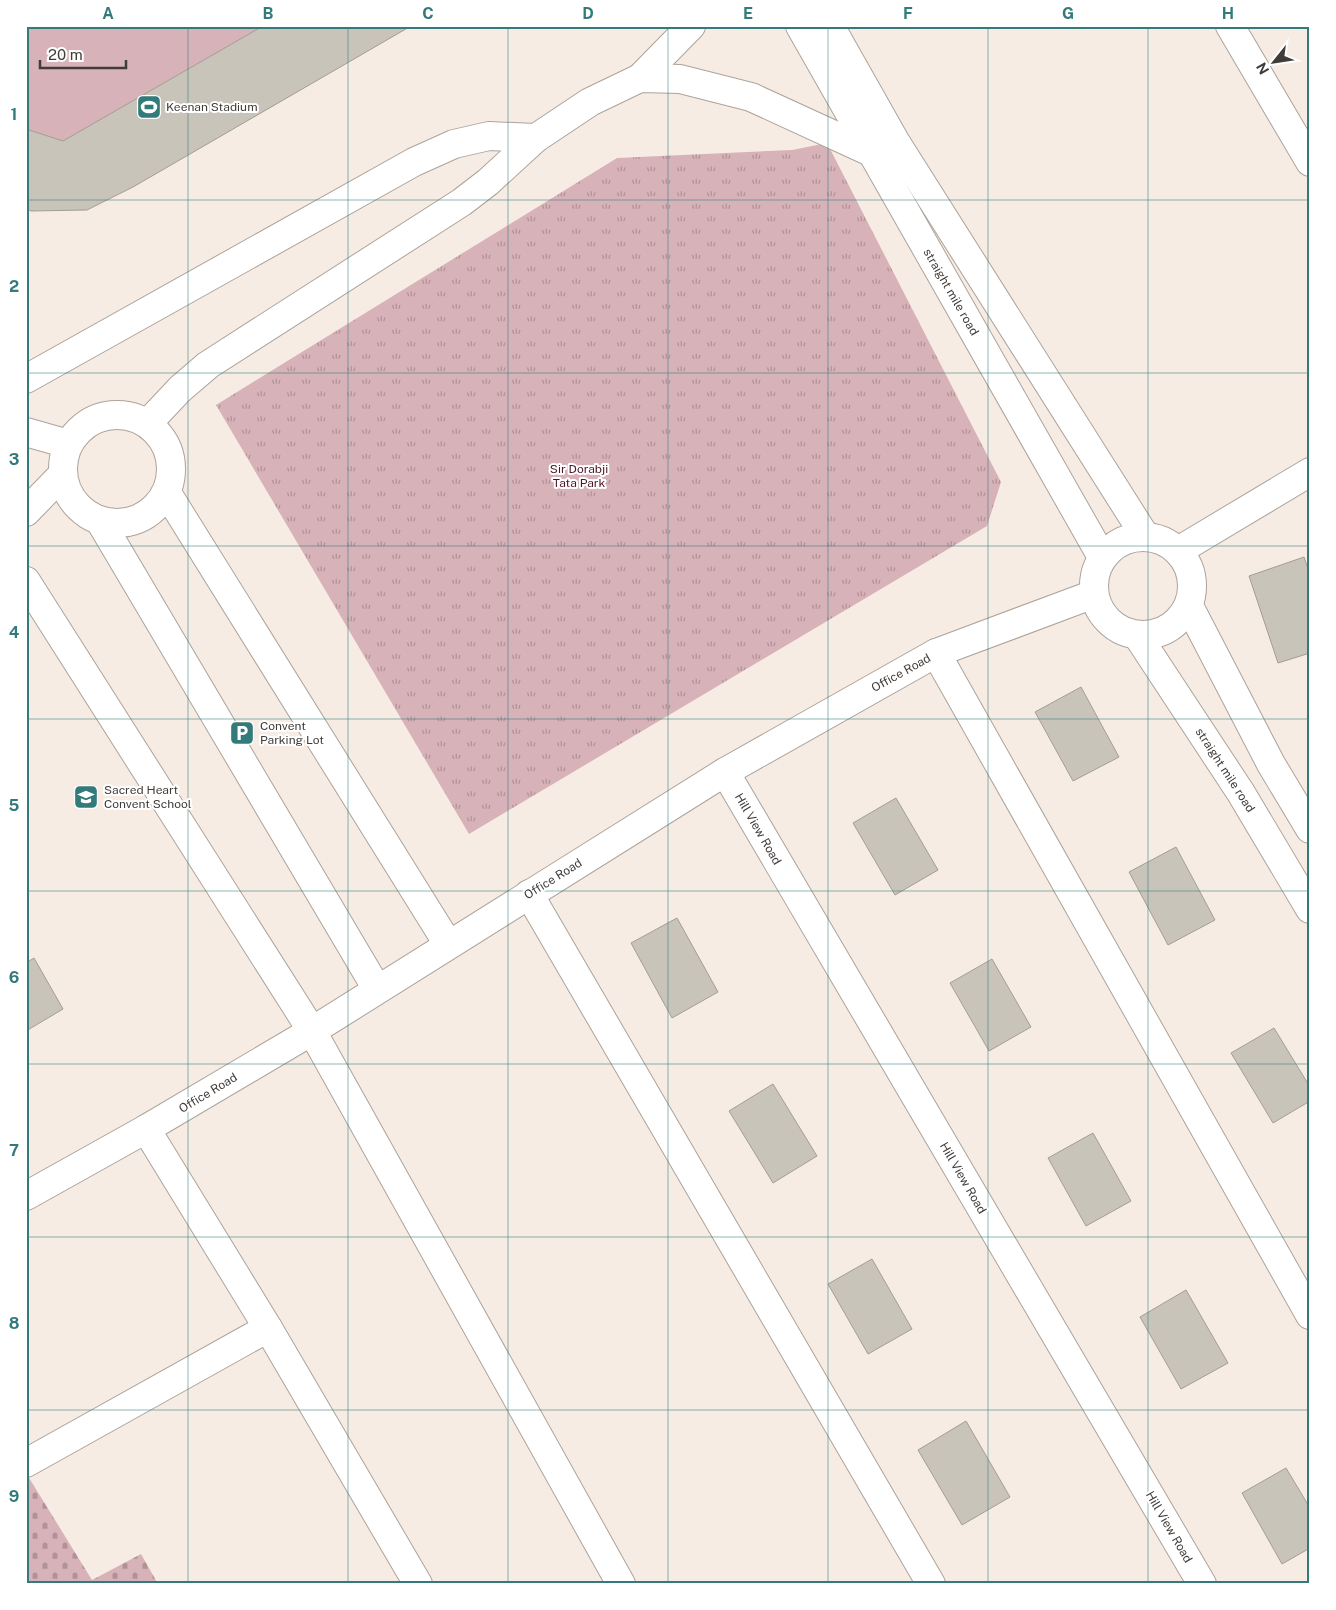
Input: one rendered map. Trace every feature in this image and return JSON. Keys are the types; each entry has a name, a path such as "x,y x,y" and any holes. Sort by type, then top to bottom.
{"street":[{"path":"148,423 180,389 208,365 462,202 488,182 536,138 590,102 640,78 691,26"},
{"name":"straight mile road","path":"800,26 1102,558"},
{"path":"830,26 896,141 1145,536"},
{"path":"1230,26 1310,162"},
{"path":"640,78 680,79 751,97 873,154"},
{"path":"26,379 422,158 454,144 489,136 536,138"},
{"path":"104,415 134,416 148,423 160,434 168,448 172,463 166,493 158,506 146,516 123,523 100,521 86,514 75,503 67,490 63,474 68,444 77,431 89,421 104,415"},
{"path":"26,432 68,444"},
{"path":"1178,551 1310,472"},
{"path":"28,506 63,474"},
{"path":"166,493 448,944"},
{"path":"100,521 377,989"},
{"path":"1145,536 1168,543 1178,551 1185,560 1192,582 1188,606 1176,623 1158,633 1137,635 1114,626 1098,606 1094,594 1094,581 1102,558 1122,543 1145,536"},
{"path":"26,581 312,1031 621,1584"},
{"name":"Office Road","path":"26,1196 146,1130 312,1031 725,772 936,653 1094,594"},
{"path":"1188,606 1271,764 1310,829"},
{"name":"straight mile road","path":"1137,635 1241,793 1310,909"},
{"path":"936,653 1310,1315"},
{"name":"Hill View Road","path":"725,772 1202,1584"},
{"path":"529,894 931,1584"},
{"path":"146,1130 268,1328 418,1584"},
{"path":"26,1463 268,1328"}],"green space":[{"name":"Keenan Stadium","path":"26,26 411,26 133,187 31,211 26,208"},
{"name":"Sir Dorabji Tata Park","path":"827,143 1001,482 987,526 469,834 216,405 617,158 792,150"},
{"path":"26,1473 92,1580 141,1554 158,1584 26,1584"}],"building":[{"name":"Keenan Stadium","path":"263,26 411,26 133,187 87,210 31,211 26,208 26,129 63,141"},
{"path":"1304,557 1310,575 1310,653 1278,663 1249,576"},
{"path":"1081,687 1119,757 1073,781 1035,712"},
{"path":"896,798 938,870 895,895 853,823"},
{"path":"1176,847 1215,920 1168,945 1129,872"},
{"path":"677,918 718,992 672,1018 631,943"},
{"path":"34,958 63,1009 26,1031 26,963"},
{"path":"992,959 1031,1027 989,1051 950,983"},
{"path":"1274,1028 1310,1087 1310,1101 1273,1123 1231,1053"},
{"path":"773,1084 817,1156 773,1183 729,1111"},
{"path":"1093,1133 1131,1201 1086,1226 1048,1158"},
{"path":"872,1259 912,1329 868,1354 828,1284"},
{"path":"1186,1290 1228,1363 1181,1389 1140,1317"},
{"path":"966,1421 1010,1497 962,1525 918,1450"},
{"path":"1286,1468 1310,1508 1310,1548 1282,1564 1242,1493"}],"place":[{"name":"Keenan Stadium","path":"149,107"},
{"name":"Convent Parking Lot","path":"242,733"},
{"name":"Sacred Heart Convent School","path":"86,797"}]}
